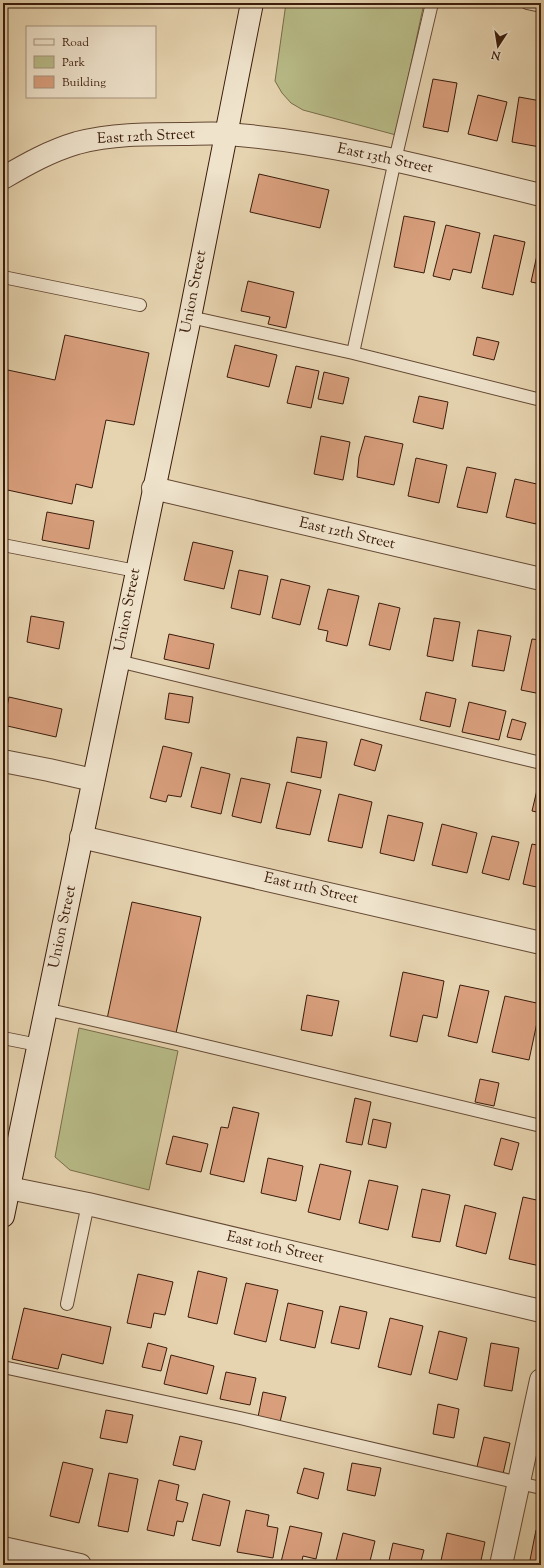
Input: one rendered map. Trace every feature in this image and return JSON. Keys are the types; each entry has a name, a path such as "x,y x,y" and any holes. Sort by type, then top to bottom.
{"street":[{"name":"Union Street","path":"3,1216 153,488 190,317 252,3"},
{"name":"East 13th Street","path":"226,134 337,148 395,160 541,195"},
{"name":"East 12th Street","path":"3,178 28,163 55,150 77,143 109,136 226,134"},
{"name":"East 12th Street","path":"153,488 541,579"},
{"path":"3,761 93,780"},
{"name":"East 11th Street","path":"81,838 541,943"},
{"name":"East 10th Street","path":"8,1188 88,1204 541,1310"},
{"path":"501,1565 541,1380"},
{"path":"3,1548 80,1565"}],"lane":[{"path":"353,353 395,160 432,3"},
{"path":"527,3 541,6"},
{"path":"3,277 140,305"},
{"path":"190,317 353,353 541,400"},
{"path":"3,545 136,571"},
{"path":"118,661 541,763"},
{"path":"45,1009 541,1126"},
{"path":"3,1038 38,1045"},
{"path":"67,1304 88,1204"},
{"path":"3,1367 240,1418 541,1488"}],"green space":[{"path":"286,3 424,3 396,135 303,110 291,103 282,93 275,81"},
{"path":"79,1028 178,1051 149,1190 70,1170 55,1157"}],"building":[{"path":"52,3 76,3 75,7"},
{"path":"433,79 457,83 448,132 423,127"},
{"path":"478,95 507,102 497,141 468,134"},
{"path":"519,97 541,101 540,147 512,142"},
{"path":"259,174 329,190 320,228 250,212"},
{"path":"404,216 435,222 424,273 394,267"},
{"path":"446,225 480,233 471,273 453,269 450,280 433,276"},
{"path":"494,235 525,242 513,295 482,288"},
{"path":"539,246 541,246 541,284 531,282"},
{"path":"248,281 294,292 286,328 268,324 270,317 241,311"},
{"path":"65,335 149,353 134,425 106,420 92,488 76,484 72,504 3,489 3,369 55,380"},
{"path":"477,337 499,342 494,360 473,355"},
{"path":"235,345 277,355 269,387 227,377"},
{"path":"296,366 319,371 311,408 287,403"},
{"path":"324,372 349,378 343,404 318,399"},
{"path":"419,396 448,402 443,429 413,422"},
{"path":"321,436 350,442 343,480 314,474"},
{"path":"365,436 403,444 394,485 357,477 359,457"},
{"path":"416,458 447,465 439,503 408,496"},
{"path":"467,467 496,473 487,513 457,507"},
{"path":"515,479 541,485 541,500 536,524 506,517"},
{"path":"47,512 94,521 89,549 42,540"},
{"path":"193,542 233,551 224,589 184,580"},
{"path":"239,570 268,576 260,615 231,608"},
{"path":"281,579 310,586 300,625 272,618"},
{"path":"328,589 359,596 347,646 326,641 328,631 318,629"},
{"path":"379,603 400,608 390,650 369,645"},
{"path":"31,616 64,622 59,649 27,642"},
{"path":"434,618 460,622 453,661 427,656"},
{"path":"478,630 511,636 504,671 472,666"},
{"path":"169,634 214,644 209,669 164,659"},
{"path":"532,639 541,640 541,694 521,690"},
{"path":"426,692 456,699 450,727 420,720"},
{"path":"169,693 193,697 189,723 165,719"},
{"path":"9,697 62,709 56,737 3,725"},
{"path":"469,702 506,711 499,740 462,732"},
{"path":"512,719 526,723 521,740 507,737"},
{"path":"297,737 327,742 321,778 291,772"},
{"path":"361,739 382,745 375,771 354,765"},
{"path":"163,746 192,753 181,797 168,795 166,802 150,798"},
{"path":"201,767 230,774 221,814 191,807"},
{"path":"241,778 270,784 261,823 232,816"},
{"path":"287,782 321,790 310,835 276,828"},
{"path":"537,790 541,791 541,813 532,811"},
{"path":"339,794 372,802 362,848 328,841"},
{"path":"388,815 423,823 414,861 380,853"},
{"path":"442,824 477,833 467,873 432,865"},
{"path":"492,836 519,842 509,880 482,873"},
{"path":"532,844 541,846 541,888 523,884"},
{"path":"132,902 201,917 176,1033 107,1019"},
{"path":"403,972 444,981 437,1018 423,1015 417,1042 390,1036"},
{"path":"460,985 489,991 477,1043 448,1036"},
{"path":"307,995 339,1001 332,1036 301,1030"},
{"path":"505,996 541,1004 529,1060 492,1052"},
{"path":"480,1079 499,1083 494,1106 475,1102"},
{"path":"355,1098 371,1102 362,1145 346,1142"},
{"path":"233,1107 259,1113 244,1182 210,1174 221,1127 228,1128"},
{"path":"373,1119 391,1123 386,1148 368,1144"},
{"path":"173,1136 208,1144 201,1172 166,1164"},
{"path":"501,1138 519,1143 512,1170 494,1165"},
{"path":"268,1158 303,1166 296,1201 261,1193"},
{"path":"320,1164 351,1171 340,1220 308,1212"},
{"path":"369,1180 398,1186 388,1230 359,1223"},
{"path":"422,1189 450,1195 440,1242 412,1237"},
{"path":"523,1197 541,1201 540,1266 509,1259"},
{"path":"465,1205 496,1213 486,1254 456,1246"},
{"path":"198,1271 227,1278 217,1324 188,1317"},
{"path":"138,1274 173,1282 165,1315 154,1313 151,1328 127,1323"},
{"path":"246,1283 278,1290 266,1342 234,1334"},
{"path":"288,1303 323,1311 315,1348 280,1340"},
{"path":"340,1306 367,1312 359,1349 331,1343"},
{"path":"24,1308 111,1327 103,1364 62,1354 58,1369 12,1359"},
{"path":"390,1318 423,1326 411,1375 378,1367"},
{"path":"439,1331 467,1338 457,1380 429,1373"},
{"path":"148,1343 167,1348 161,1371 142,1367"},
{"path":"491,1343 519,1348 512,1391 484,1386"},
{"path":"171,1355 214,1366 207,1394 164,1384"},
{"path":"226,1372 256,1378 250,1405 220,1399"},
{"path":"263,1392 286,1397 280,1422 258,1417"},
{"path":"438,1404 459,1409 454,1438 433,1434"},
{"path":"106,1410 133,1415 127,1443 100,1438"},
{"path":"180,1436 202,1441 195,1470 173,1465"},
{"path":"484,1437 510,1443 503,1474 477,1467"},
{"path":"63,1462 93,1469 79,1523 50,1516"},
{"path":"352,1463 381,1468 375,1496 347,1490"},
{"path":"304,1468 324,1473 318,1499 297,1493"},
{"path":"109,1473 138,1479 128,1532 98,1526"},
{"path":"159,1480 179,1485 176,1500 188,1503 183,1522 177,1521 174,1536 147,1530"},
{"path":"203,1494 230,1501 220,1546 192,1540"},
{"path":"246,1510 269,1515 267,1526 278,1528 273,1558 237,1552"},
{"path":"290,1526 322,1533 316,1559 303,1556 301,1565 281,1562"},
{"path":"536,1530 541,1531 541,1565 529,1565"},
{"path":"343,1533 375,1541 369,1565 335,1565"},
{"path":"447,1533 485,1542 480,1565 440,1565"},
{"path":"393,1543 424,1550 420,1565 388,1565"}]}
